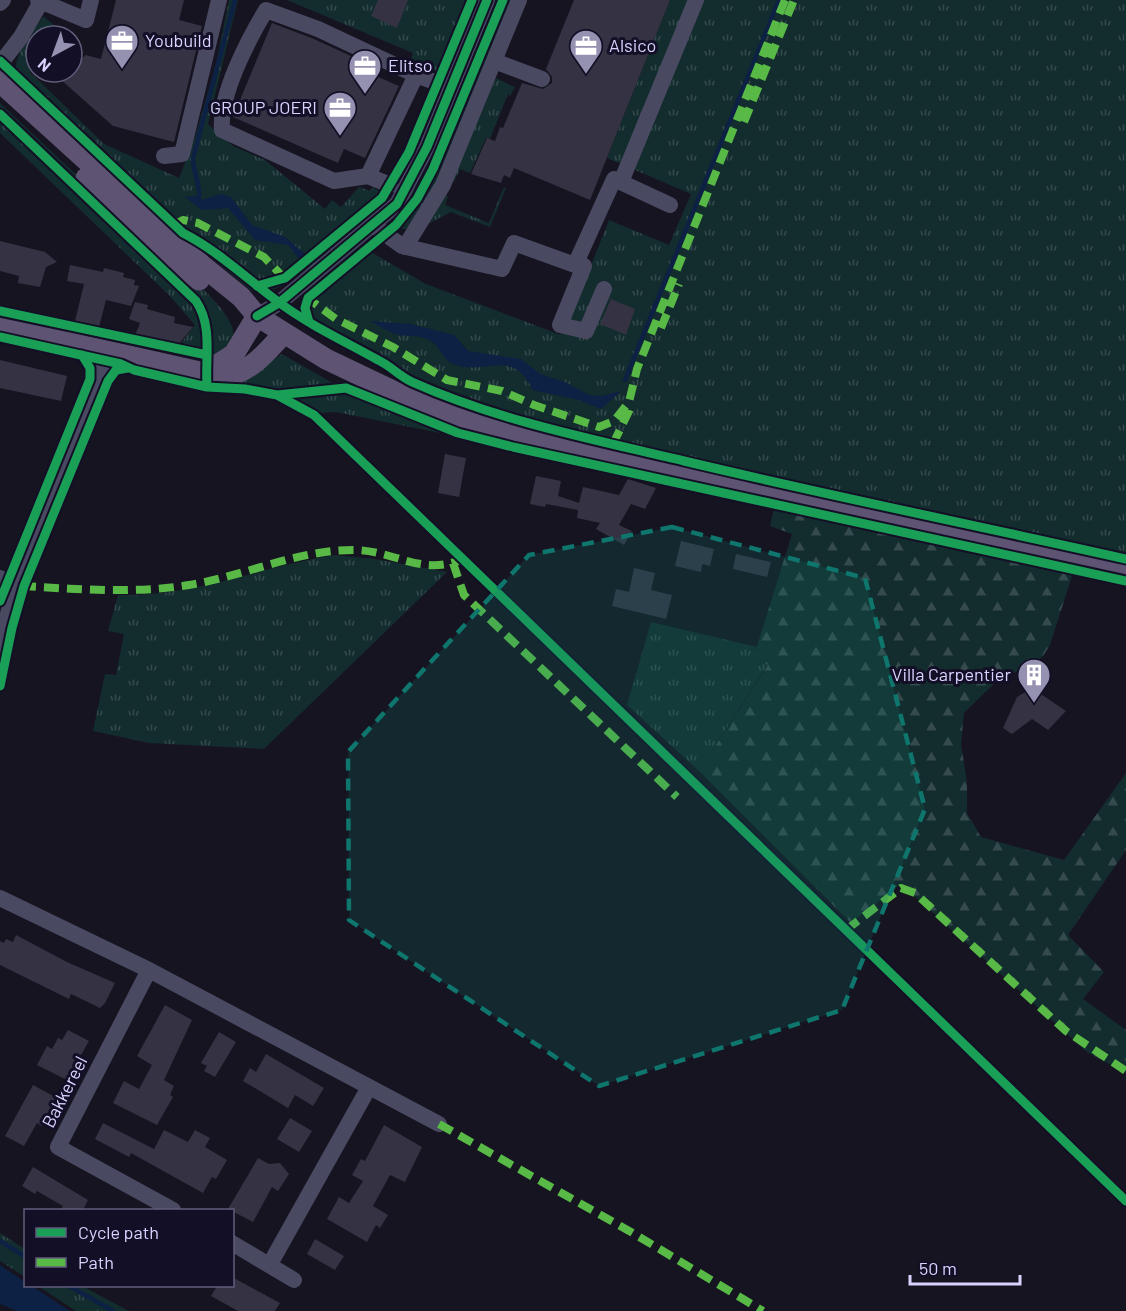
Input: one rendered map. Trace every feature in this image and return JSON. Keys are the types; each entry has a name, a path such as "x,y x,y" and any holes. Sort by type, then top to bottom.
{"main road":[{"path":"0,69 76,148 192,257 241,297 257,316 326,359 431,408 511,433 1126,570"},
{"path":"0,95 177,263 236,309 257,316"},
{"path":"206,372 234,354 257,316"},
{"path":"0,327 222,376 241,373 255,363 283,334"}],"street":[{"path":"0,69 21,37 40,1 86,20 91,0"},
{"path":"164,156 182,154 219,0"},
{"path":"257,316 279,303 397,204 427,147 487,0"},
{"path":"405,247 443,185 519,0"},
{"path":"621,182 696,0"},
{"path":"390,185 368,176 334,181 222,130 220,115 248,40 266,10 318,29 416,75 451,88"},
{"path":"494,61 542,80"},
{"path":"368,176 416,75"},
{"path":"374,225 405,247 502,269 514,243 575,265 614,179 670,205"},
{"path":"577,262 585,266 560,325 586,330 604,289"},
{"path":"0,646 8,582 110,352"},
{"path":"0,898 149,970 368,1089 439,1124"},
{"name":"Bakkereel","path":"149,970 58,1148 171,1209"},
{"path":"270,1264 368,1089"},
{"path":"234,1244 294,1280"}],"highlighted area":[{"path":"672,527 865,578 925,809 842,1010 599,1086 349,920 348,752 529,555"}],"green space":[{"path":"229,0 238,0 208,124 233,146 265,160 325,209 332,200 341,207 359,187 370,191 373,187 384,194 340,233 342,235 386,196 389,198 366,223 315,265 268,292 204,241 186,233 28,84 42,84 104,144 179,178 196,134 216,64"},
{"path":"287,0 470,0 438,72 410,61 413,53"},
{"path":"496,0 501,0 425,181 394,224 392,219 420,181 433,154"},
{"path":"504,0 516,0 439,182 408,229 399,229 397,226 422,192"},
{"path":"670,0 1126,0 1126,558 521,421 402,376 386,361 320,327 312,320 306,305 309,299 369,251 426,284 558,334 573,334 569,321 609,220 669,245 691,194 607,158"},
{"path":"43,16 53,24 38,24"},
{"path":"24,45 24,81 17,74 16,67"},
{"path":"496,78 515,87 510,96 508,94 490,139 486,138 470,173 460,169 454,182 451,179"},
{"path":"0,103 85,183 145,247 0,112"},
{"path":"0,117 193,303 201,321 204,352 177,348 195,325 168,294 0,133"},
{"path":"504,187 506,188 490,227 451,212 426,225 445,195 448,196 445,205 489,223"},
{"path":"186,237 204,245 261,292 252,291"},
{"path":"366,241 372,242 310,294 303,304 303,316 299,313 304,291"},
{"path":"156,249 205,291 228,318 233,330 231,344 212,360 210,328 204,308 193,291 155,256"},
{"path":"282,354 336,385 272,391 241,384 241,379"},
{"path":"346,391 440,429 440,433 336,412 320,413 294,396"},
{"path":"774,509 1073,573 1050,645 1043,656 1031,666 999,679 964,713 961,744 967,782 967,813 981,837 1064,860 1126,773 1126,850 1068,935 1104,972 1083,999 1126,1030 1126,1073 1087,1052 901,884 851,923 699,771 768,665 753,659 792,534 770,526"},
{"path":"335,555 375,559 447,572 264,749 149,743 93,731 105,674 116,675 124,634 108,631 118,595 175,591"},
{"path":"651,622 757,647 753,659 768,664 699,771 627,705"},
{"path":"0,1233 24,1248 24,1276 0,1261"},
{"path":"40,1287 84,1287 129,1311 76,1311"}],"water":[{"path":"221,194 231,197 252,225 285,237 305,254 299,259 288,245 255,240 228,208 202,210 185,197 199,196 202,200"},
{"path":"370,321 410,324 454,335 468,351 521,359 540,374 565,382 589,395 602,396 621,391 601,409 579,400 533,390 525,377 516,369 507,366 465,367 453,364 431,341 418,336 395,334"},
{"path":"0,1265 24,1281 24,1287 34,1287 70,1311 17,1311 0,1304"}],"building":[{"path":"116,0 184,0 179,20 202,26 174,142 113,126 66,84 84,84 84,57 86,55 101,59"},
{"path":"378,0 408,0 397,28 371,16"},
{"path":"574,0 670,0 590,200 514,168 510,178 504,175 501,183 471,174 487,138 495,141 500,127 503,128 522,83 543,89 552,83 552,77 546,69"},
{"path":"272,23 314,39 379,69 376,76 399,86 365,158 344,149 338,163 233,117"},
{"path":"0,241 45,252 57,262 46,267 40,287 18,283 19,276 0,271"},
{"path":"70,265 103,272 104,268 124,273 123,277 135,280 134,285 139,286 131,306 106,300 99,327 75,321 84,284 67,281"},
{"path":"611,299 635,309 626,335 600,324"},
{"path":"135,302 148,305 147,309 175,317 174,323 193,327 177,346 138,338 136,333 140,323 129,319"},
{"path":"0,360 67,376 61,401 0,388"},
{"path":"445,454 466,458 459,497 438,493"},
{"path":"536,476 561,481 558,496 579,503 583,487 619,495 628,479 656,488 645,509 631,504 619,525 632,531 624,545 596,529 600,523 577,518 578,510 546,504 545,507 530,504"},
{"path":"681,541 714,549 710,566 702,564 701,572 675,566"},
{"path":"736,554 771,562 767,577 733,569"},
{"path":"634,568 655,573 651,590 672,595 666,619 612,606 616,589 629,592"},
{"name":"Villa Carpentier","path":"1032,688 1066,711 1048,730 1032,719 1012,734 1003,728 1017,697"},
{"path":"16,935 67,962 115,983 105,1003 100,1008 71,994 69,999 0,965 0,941 4,943 6,939 13,942"},
{"path":"165,1005 192,1020 164,1080 174,1086 170,1095 173,1097 157,1125 113,1103 124,1081 139,1089 152,1065 137,1056"},
{"path":"68,1030 89,1041 67,1080 37,1065 47,1046 52,1049 58,1038 62,1040"},
{"path":"219,1032 236,1042 215,1077 204,1071 207,1066 201,1063"},
{"path":"266,1054 324,1088 313,1106 295,1095 288,1108 243,1081 250,1068 256,1072"},
{"path":"33,1085 57,1098 42,1126 37,1123 24,1146 5,1136"},
{"path":"290,1118 312,1131 299,1152 277,1139"},
{"path":"103,1123 154,1149 164,1130 188,1142 195,1130 210,1138 205,1147 227,1160 216,1179 212,1177 203,1193 131,1153 129,1157 95,1139"},
{"path":"384,1125 422,1147 405,1182 390,1175 373,1206 388,1215 380,1228 376,1225 367,1242 327,1219 339,1197 349,1203 363,1181 352,1175 361,1159 365,1161"},
{"path":"258,1158 269,1164 280,1163 289,1174 278,1191 272,1187 253,1222 234,1212 234,1209 228,1209"},
{"path":"33,1167 88,1200 84,1209 61,1209 63,1206 37,1191 35,1194 22,1186"},
{"path":"315,1239 344,1256 335,1270 307,1254"},
{"path":"234,1278 280,1303 275,1311 238,1311 211,1296 216,1287 234,1287"}],"waterway":[{"path":"199,196 193,158 235,0"},
{"path":"625,380 779,0"},
{"path":"0,1241 24,1256"},
{"path":"71,1287 113,1311"}],"marked path":[{"path":"305,296 336,319 393,347 447,380 502,391 534,405 599,427 614,421 629,402 637,369 785,0"},
{"path":"744,122 794,0"},
{"path":"174,225 183,220 198,223 264,257 287,281"},
{"path":"661,328 679,284"},
{"path":"613,444 630,409"},
{"path":"21,586 105,590 168,588 210,581 291,559 332,551 368,551 434,565 448,564 463,559"},
{"path":"453,563 464,595 677,797"},
{"path":"846,930 901,888 915,893 1066,1031 1126,1071"},
{"path":"439,1124 631,1232 763,1311"}],"cycle path":[{"path":"257,286 285,278 382,198 409,152 472,0"},
{"path":"257,316 279,303 397,204 427,147 487,0"},
{"path":"309,322 305,308 308,298 396,225 417,199 433,169 503,0"},
{"path":"0,61 183,233 220,256 289,310 383,362 412,382 478,408 580,437 1126,559"},
{"path":"0,114 196,301 205,321 207,387"},
{"path":"0,311 207,355"},
{"path":"0,337 121,364 134,370 207,387 245,389 277,395 314,415 1126,1201"},
{"path":"0,601 90,379 90,368 82,355"},
{"path":"0,686 12,628 24,586 108,381 116,370 128,368"},
{"path":"277,395 346,388 458,433 513,447 1126,581"}],"place":[{"name":"Youbuild","path":"122,70"},
{"name":"Alsico","path":"586,75"},
{"name":"Elitso","path":"365,95"},
{"name":"GROUP JOERI","path":"340,137"},
{"name":"Villa Carpentier","path":"1034,704"}]}
